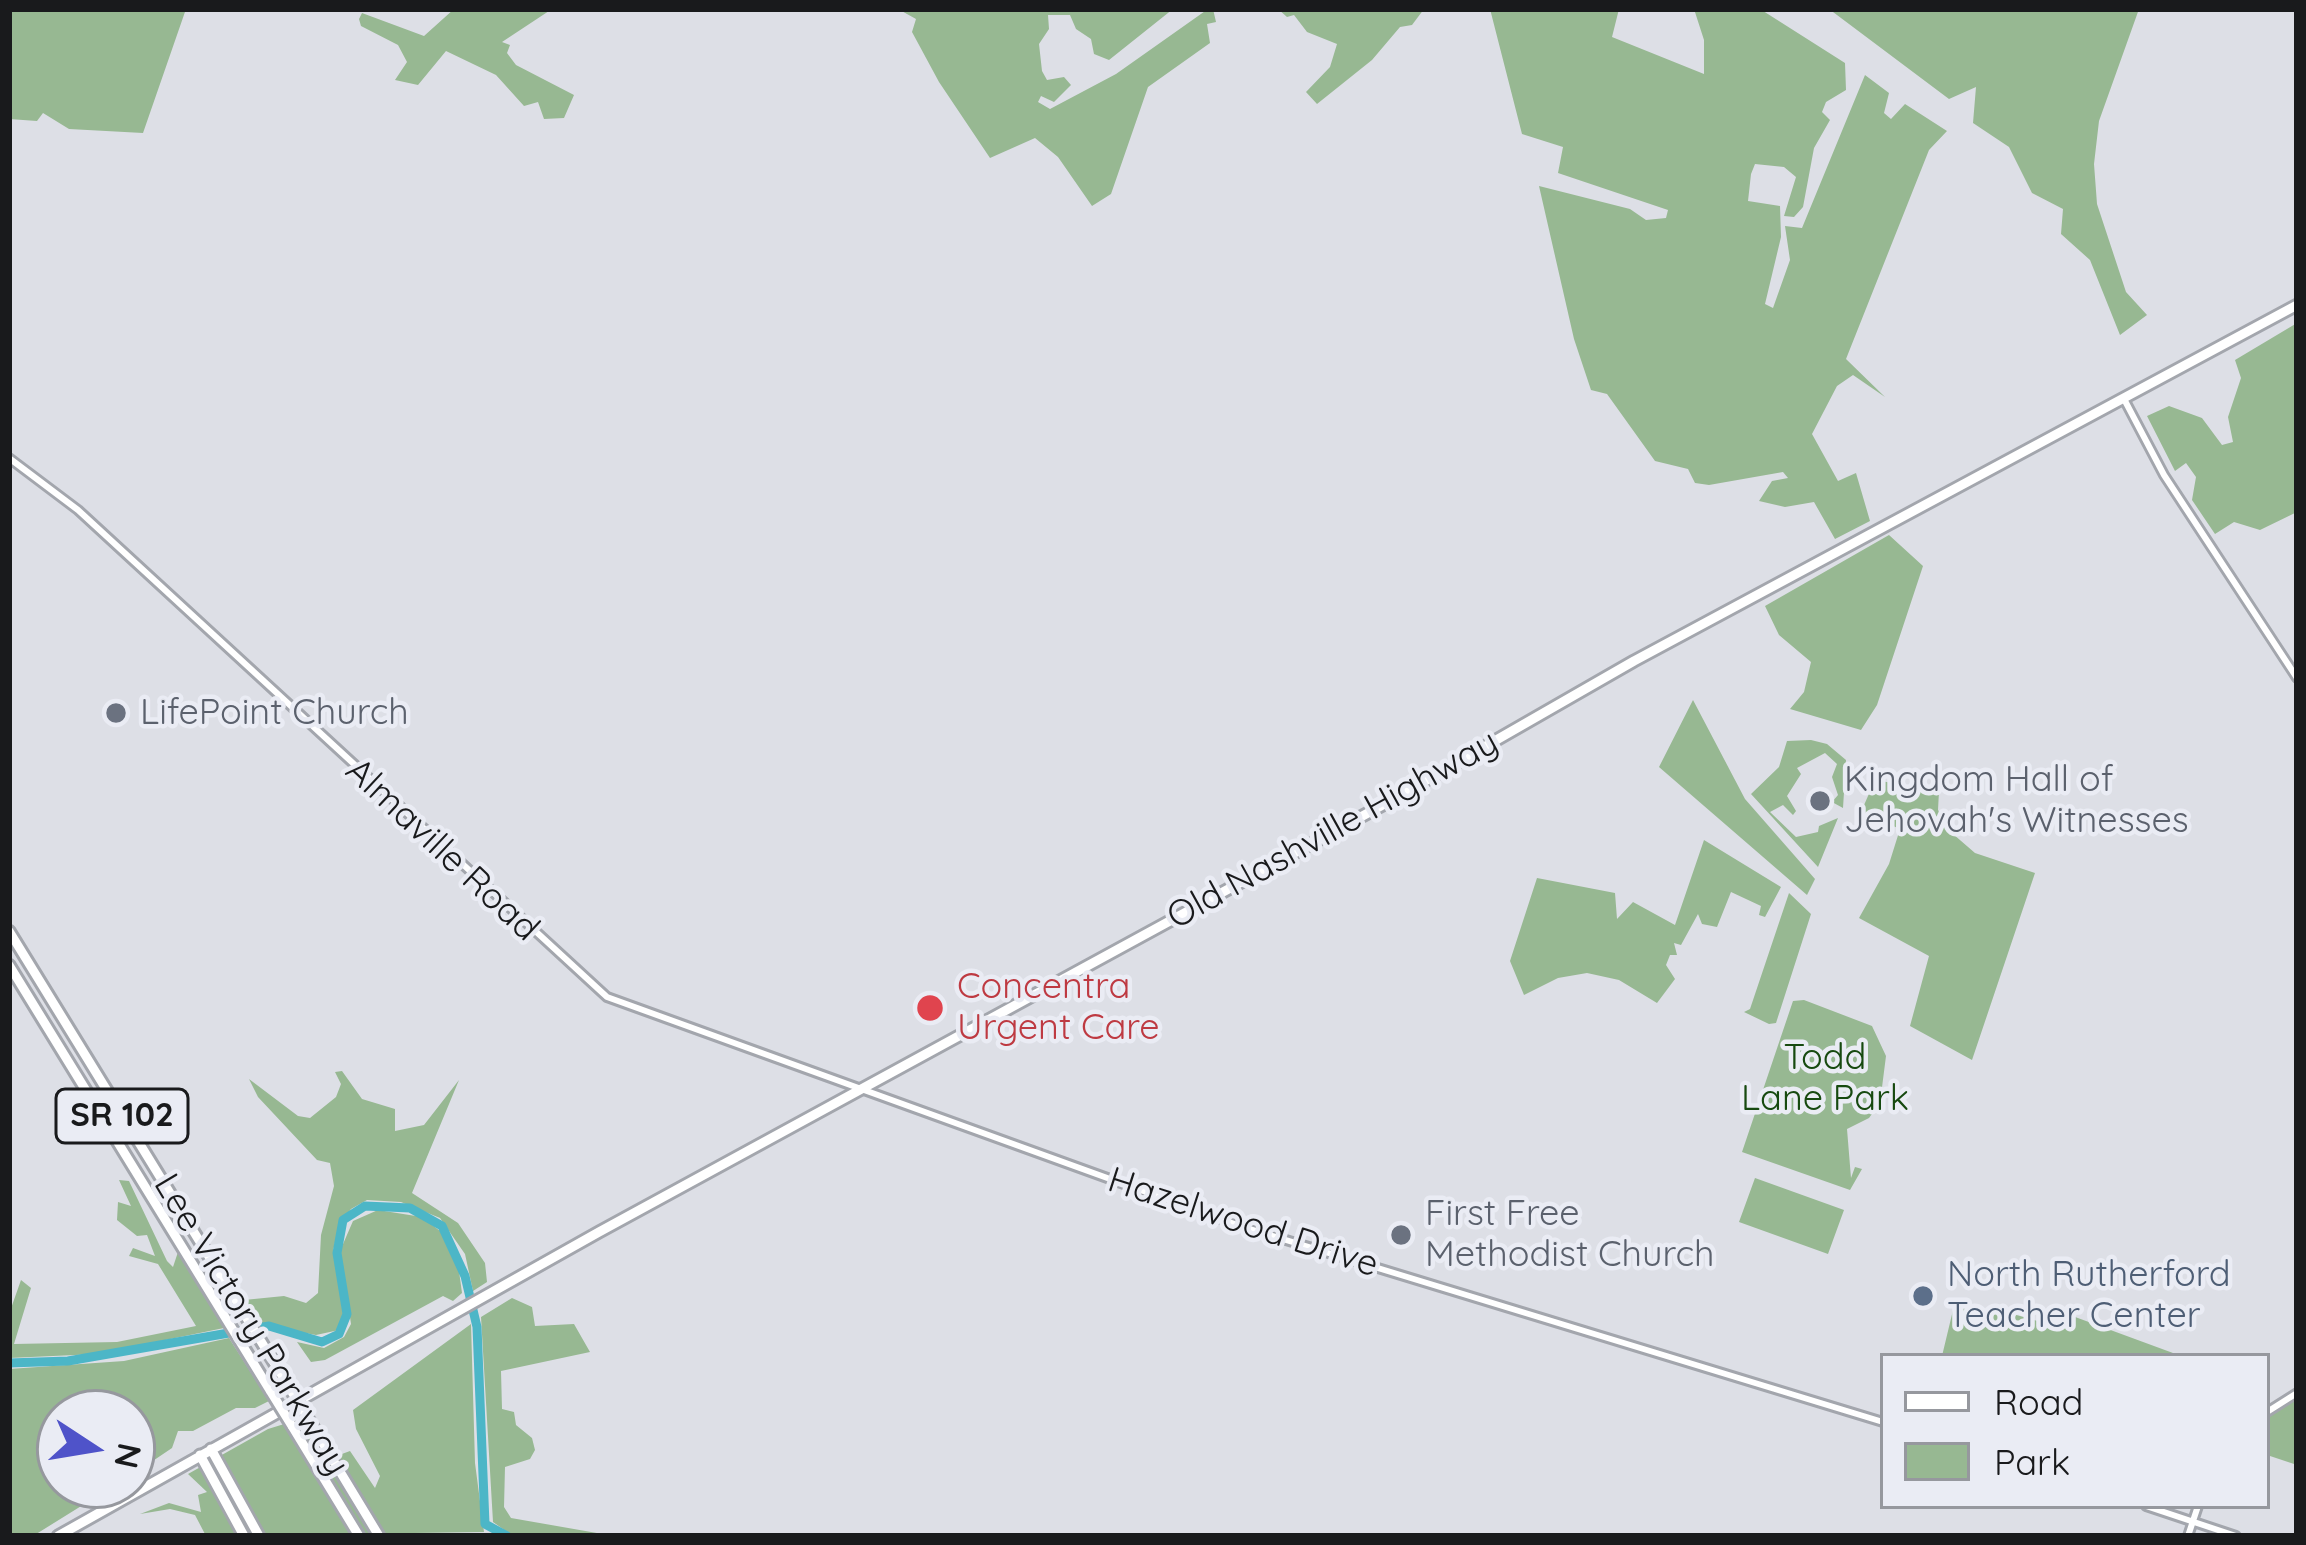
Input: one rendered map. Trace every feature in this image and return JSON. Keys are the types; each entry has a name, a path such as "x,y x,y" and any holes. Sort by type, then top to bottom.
{"main road":[{"name":"Old Nashville Highway","path":"58,1536 480,1298 2122,395 2297,305"},
{"name":"Lee Victory Parkway","path":"9,931 379,1536"},
{"name":"Lee Victory Parkway","path":"9,964 292,1426 354,1536"},
{"path":"211,1449 259,1536"},
{"path":"200,1455 244,1536"}],"street":[{"path":"2122,395 2164,475 2297,678"},
{"name":"Almaville Road","path":"9,458 78,510 581,979 607,997 677,1026"},
{"name":"Hazelwood Drive","path":"677,1026 1240,1226 1880,1421"},
{"path":"2270,1410 2297,1393"},
{"path":"2155,1509 2236,1536"},
{"path":"2188,1536 2197,1509"}],"green space":[{"path":"9,9 186,9 143,133 69,129 43,113 37,121 9,119"},
{"path":"454,9 552,9 502,42 510,45 507,53 516,65 574,95 564,118 544,119 538,102 524,106 496,75 446,51 418,85 395,80 407,62 398,45 361,26 359,19 362,13 424,36"},
{"path":"898,9 1173,9 1109,60 1094,54 1091,39 1076,29 1070,15 1048,15 1049,29 1039,44 1042,71 1047,80 1064,77 1071,85 1054,102 1041,96 1038,102 1050,109 1116,74 1208,9 1213,9 1216,22 1207,24 1210,43 1148,87 1111,194 1092,206 1058,157 1035,138 990,158 912,32 916,19"},
{"path":"1278,9 1424,9 1412,25 1400,27 1372,60 1317,104 1306,92 1330,67 1337,44 1307,32 1294,15 1287,17"},
{"path":"1490,9 1619,9 1612,37 1704,74 1704,40 1694,9 1760,9 1845,63 1846,90 1826,102 1822,112 1830,120 1814,148 1803,207 1794,217 1784,216 1796,177 1784,167 1755,164 1751,174 1748,201 1780,206 1781,237 1765,304 1773,308 1790,260 1785,226 1802,228 1865,75 1889,93 1884,113 1891,119 1905,104 1947,131 1929,150 1846,359 1885,397 1853,375 1837,386 1812,434 1838,481 1856,473 1870,521 1835,539 1814,502 1785,507 1759,501 1772,481 1788,478 1783,472 1709,485 1695,483 1688,469 1655,461 1607,394 1591,390 1574,339 1539,186 1630,209 1646,220 1666,218 1668,210 1558,173 1563,147 1522,134"},
{"path":"1829,9 2139,9 2099,121 2094,164 2097,204 2126,292 2147,315 2120,335 2090,260 2061,234 2063,209 2032,193 2009,147 1973,123 1976,87 1949,99"},
{"path":"2297,323 2297,512 2260,530 2234,522 2215,534 2192,500 2196,477 2186,463 2175,471 2147,416 2169,406 2202,418 2222,445 2233,442 2228,417 2241,378 2235,360"},
{"path":"1889,535 1923,566 1877,705 1861,730 1790,709 1804,692 1811,662 1779,635 1765,606"},
{"path":"1693,700 1745,799 1815,879 1807,895 1659,767"},
{"path":"1787,741 1827,744 1846,760 1843,808 1832,802 1838,795 1832,777 1837,764 1825,753 1797,768 1801,774 1787,796 1796,811 1793,815 1783,805 1770,812 1796,837 1818,832 1819,826 1838,818 1818,867 1751,794 1779,767"},
{"path":"1875,780 1939,791 1938,810 1953,834 1975,853 2035,873 1972,1060 1910,1026 1929,956 1859,918 1889,864 1900,829 1861,812"},
{"path":"1704,840 1781,887 1765,917 1759,915 1761,906 1731,892 1717,927 1702,924 1698,914 1681,945 1674,943 1677,955 1670,955 1666,965 1675,979 1657,1003 1619,980 1587,973 1558,978 1524,995 1510,961 1537,878 1615,893 1617,919 1633,902 1675,925"},
{"path":"1789,893 1811,914 1776,1023 1769,1024 1744,1012 1750,1009"},
{"name":"Todd Lane Park","path":"1804,1000 1872,1026 1886,1056 1880,1103 1869,1118 1847,1129 1851,1178 1855,1167 1862,1169 1850,1190 1742,1152 1793,1001"},
{"path":"342,1071 362,1099 395,1109 395,1131 424,1125 459,1080 412,1193 458,1223 485,1263 487,1282 473,1291 465,1254 440,1218 401,1202 367,1200 351,1209 339,1226 333,1251 344,1314 339,1330 316,1335 258,1324 244,1300 284,1296 306,1303 318,1293 321,1235 334,1186 330,1163 317,1160 258,1097 249,1079 298,1116 310,1118 336,1097 341,1084 335,1072"},
{"path":"1755,1178 1844,1210 1828,1254 1739,1222"},
{"path":"119,1180 129,1181 167,1261 173,1267 178,1252 224,1328 97,1354 9,1358 9,1314 21,1280 31,1288 14,1344 117,1342 196,1326 158,1264 129,1256 133,1248 155,1256 147,1235 137,1236 117,1220 118,1202 131,1206"},
{"path":"378,1210 422,1217 440,1231 459,1271 462,1293 453,1301 443,1296 325,1360 311,1362 297,1342 324,1348 344,1337 351,1324 340,1251 353,1221"},
{"path":"512,1298 532,1307 535,1326 574,1324 590,1352 501,1371 502,1409 514,1412 516,1425 532,1438 535,1450 530,1459 505,1467 504,1507 511,1518 614,1536 513,1536 493,1522 481,1317"},
{"path":"1954,1306 1989,1315 1992,1308 2062,1328 2067,1314 2173,1353 1943,1353"},
{"path":"471,1324 475,1463 484,1532 206,1536 195,1515 170,1509 140,1514 169,1503 201,1512 198,1495 207,1492 188,1474 268,1429 307,1417 331,1458 350,1451 375,1488 380,1476 356,1429 353,1410"},
{"path":"229,1338 269,1401 255,1408 236,1408 193,1431 178,1431 172,1448 156,1459 156,1389 36,1389 36,1509 76,1509 33,1536 9,1536 9,1369 124,1361"},
{"path":"2297,1393 2297,1465 2270,1456 2270,1410"}],"waterway":[{"path":"9,1363 68,1361 269,1326 322,1342 339,1334 347,1314 337,1253 343,1220 365,1206 410,1208 442,1226 465,1276 477,1327 485,1524 507,1536"}],"place":[{"name":"LifePoint Church","path":"116,713"},
{"name":"Kingdom Hall of Jehovah's Witnesses","path":"1820,801"},
{"name":"Concentra Urgent Care","path":"930,1008"},
{"name":"First Free Methodist Church","path":"1401,1235"},
{"name":"North Rutherford Teacher Center","path":"1923,1296"}]}
